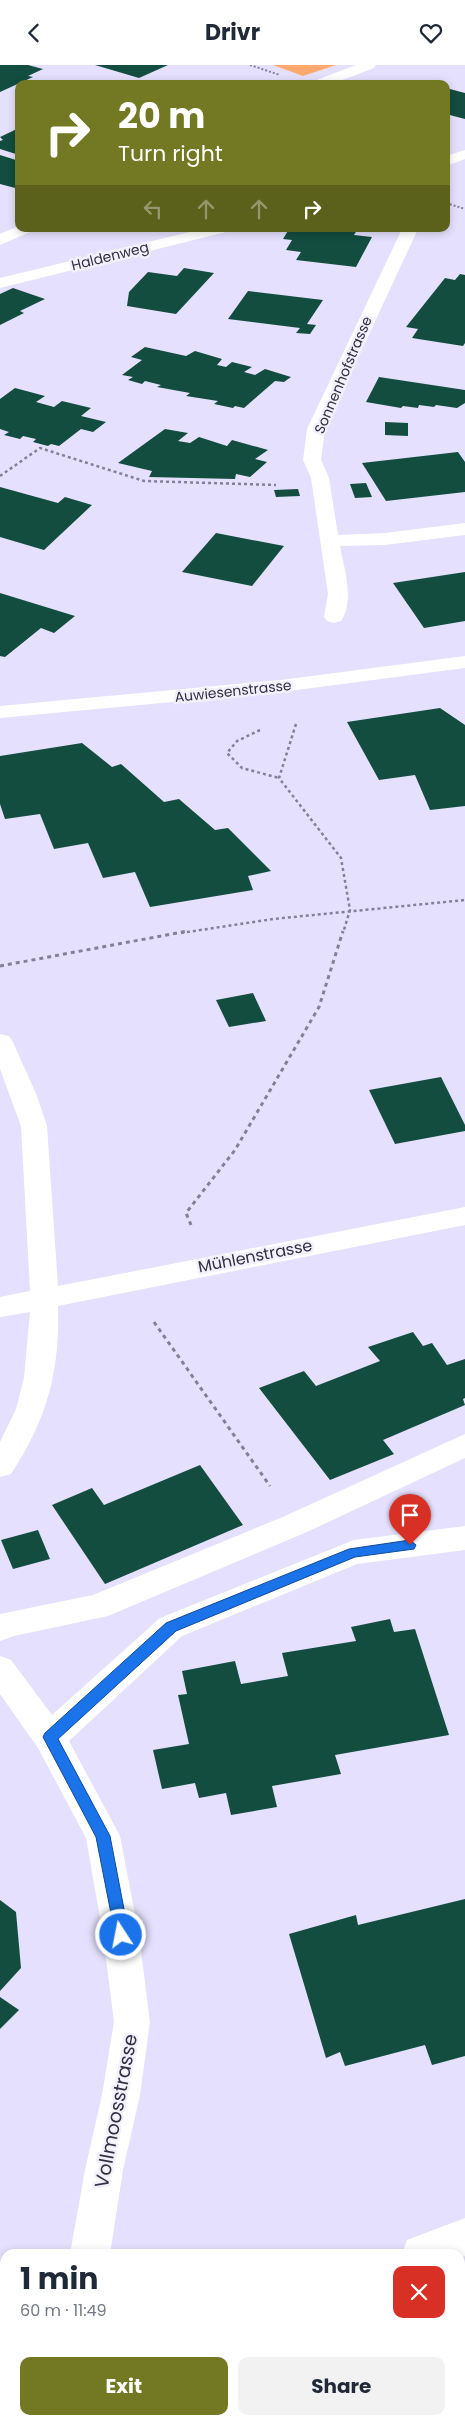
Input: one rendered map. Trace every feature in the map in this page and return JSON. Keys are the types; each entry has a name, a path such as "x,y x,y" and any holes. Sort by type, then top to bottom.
{"street":[{"path":"330,80 369,65"},
{"path":"450,160 465,154"},
{"path":"0,240 17,232"},
{"name":"Haldenweg","path":"0,283 208,232"},
{"name":"Sonnenhofstrasse","path":"334,617 338,594 322,487 312,460 316,429 409,232"},
{"path":"329,541 385,539 465,529"},
{"name":"Auwiesenstrasse","path":"0,712 281,686 465,662"},
{"path":"0,1042 34,1125 46,1298 42,1345 33,1403 12,1451 0,1466"},
{"name":"Mühlenstrasse","path":"0,1307 465,1216"},
{"path":"0,1628 8,1624 97,1607 296,1524 465,1445"},
{"path":"50,1737 171,1627 354,1552 465,1537"},
{"name":"Vollmoosstrasse","path":"0,1669 50,1737 103,1836 121,1935 132,2022 121,2095 104,2170 91,2249"},
{"path":"434,2249 465,2237"}],"path":[{"path":"250,65 285,77"},
{"path":"450,204 465,209"},
{"path":"0,476 40,449 144,481 322,487"},
{"path":"207,1265 186,1213 236,1150 319,1007 350,910 341,858 279,778 260,775 240,768 230,760 227,753 232,744 240,738 265,728"},
{"path":"279,778 283,759"},
{"path":"0,966 68,956 209,928 350,910 465,900"},
{"path":"151,1317 296,1524"}],"shaded area":[{"path":"273,65 336,65 303,76"}],"building":[{"path":"0,65 28,65 43,69 28,76 33,77 26,80 15,80 15,85 0,92"},
{"path":"95,65 168,65 139,78"},
{"path":"450,89 465,93 465,119 450,115"},
{"path":"15,130 15,154 0,149 0,141 3,140 0,137"},
{"path":"0,155 15,160 15,188 0,184"},
{"path":"287,232 356,232 354,235 372,237 356,267 296,260 301,252 286,250 292,240 283,239"},
{"path":"184,268 214,273 176,314 127,306 129,292 148,272 177,276"},
{"path":"460,274 465,275 465,343 463,346 412,338 418,329 406,327 445,278 455,280"},
{"path":"13,288 45,299 20,311 24,313 0,325 0,294"},
{"path":"248,291 323,300 307,324 316,325 310,334 296,333 300,328 228,319"},
{"path":"145,347 186,356 195,351 222,359 217,365 226,367 232,362 252,367 244,372 255,375 265,369 291,377 284,382 275,381 244,408 235,406 233,408 214,404 218,401 186,396 190,393 157,387 161,385 145,381 142,384 128,380 133,377 122,375 142,360 131,357"},
{"path":"379,377 465,390 465,403 457,408 419,405 418,408 403,406 401,408 366,402"},
{"path":"15,388 45,396 36,402 54,407 62,401 91,408 81,416 106,422 93,432 81,429 59,446 51,444 48,446 33,442 36,439 23,436 20,439 4,435 9,432 0,429 0,399"},
{"path":"385,422 408,423 408,436 385,435"},
{"path":"165,429 188,433 178,441 190,443 199,437 227,446 232,440 268,450 255,459 267,462 250,477 236,474 235,479 149,477 152,471 118,463"},
{"path":"458,452 465,462 465,492 386,501 362,463"},
{"path":"366,483 372,497 355,498 350,484"},
{"path":"0,487 58,503 65,497 92,505 44,550 0,537"},
{"path":"298,489 300,496 276,497 274,490"},
{"path":"216,533 284,546 252,586 182,572"},
{"path":"465,572 465,621 424,628 393,583"},
{"path":"0,593 75,616 54,633 41,628 5,657 0,656"},
{"path":"440,708 465,725 465,806 430,810 415,775 379,780 347,722"},
{"path":"82,743 112,767 121,764 164,802 179,799 215,830 228,828 271,871 248,876 253,890 150,907 135,872 103,878 88,843 54,849 40,814 5,819 0,804 0,756"},
{"path":"253,993 266,1021 229,1027 216,1000"},
{"path":"441,1077 465,1125 465,1131 395,1144 369,1090"},
{"path":"413,1332 423,1346 432,1343 447,1365 465,1359 465,1398 463,1399 465,1405 383,1440 394,1454 330,1480 259,1388 304,1371 316,1386 380,1361 368,1347"},
{"path":"200,1465 243,1525 105,1584 52,1505 92,1488 104,1505"},
{"path":"38,1530 50,1559 13,1569 1,1540"},
{"path":"390,1619 394,1632 415,1629 449,1735 335,1755 341,1774 272,1786 277,1807 231,1815 226,1793 199,1798 195,1783 162,1789 153,1750 189,1744 178,1695 187,1694 182,1671 235,1661 241,1684 288,1676 282,1653 356,1641 351,1627"},
{"path":"465,1899 465,2056 432,2065 425,2045 345,2066 340,2052 326,2058 289,1934 356,1915 358,1925"},
{"path":"0,1900 16,1912 21,1968 0,1991"},
{"path":"0,1997 19,2010 0,2029"}],"route":[{"path":"121,1935 103,1836 50,1737 171,1627 354,1552 410,1545"}]}
